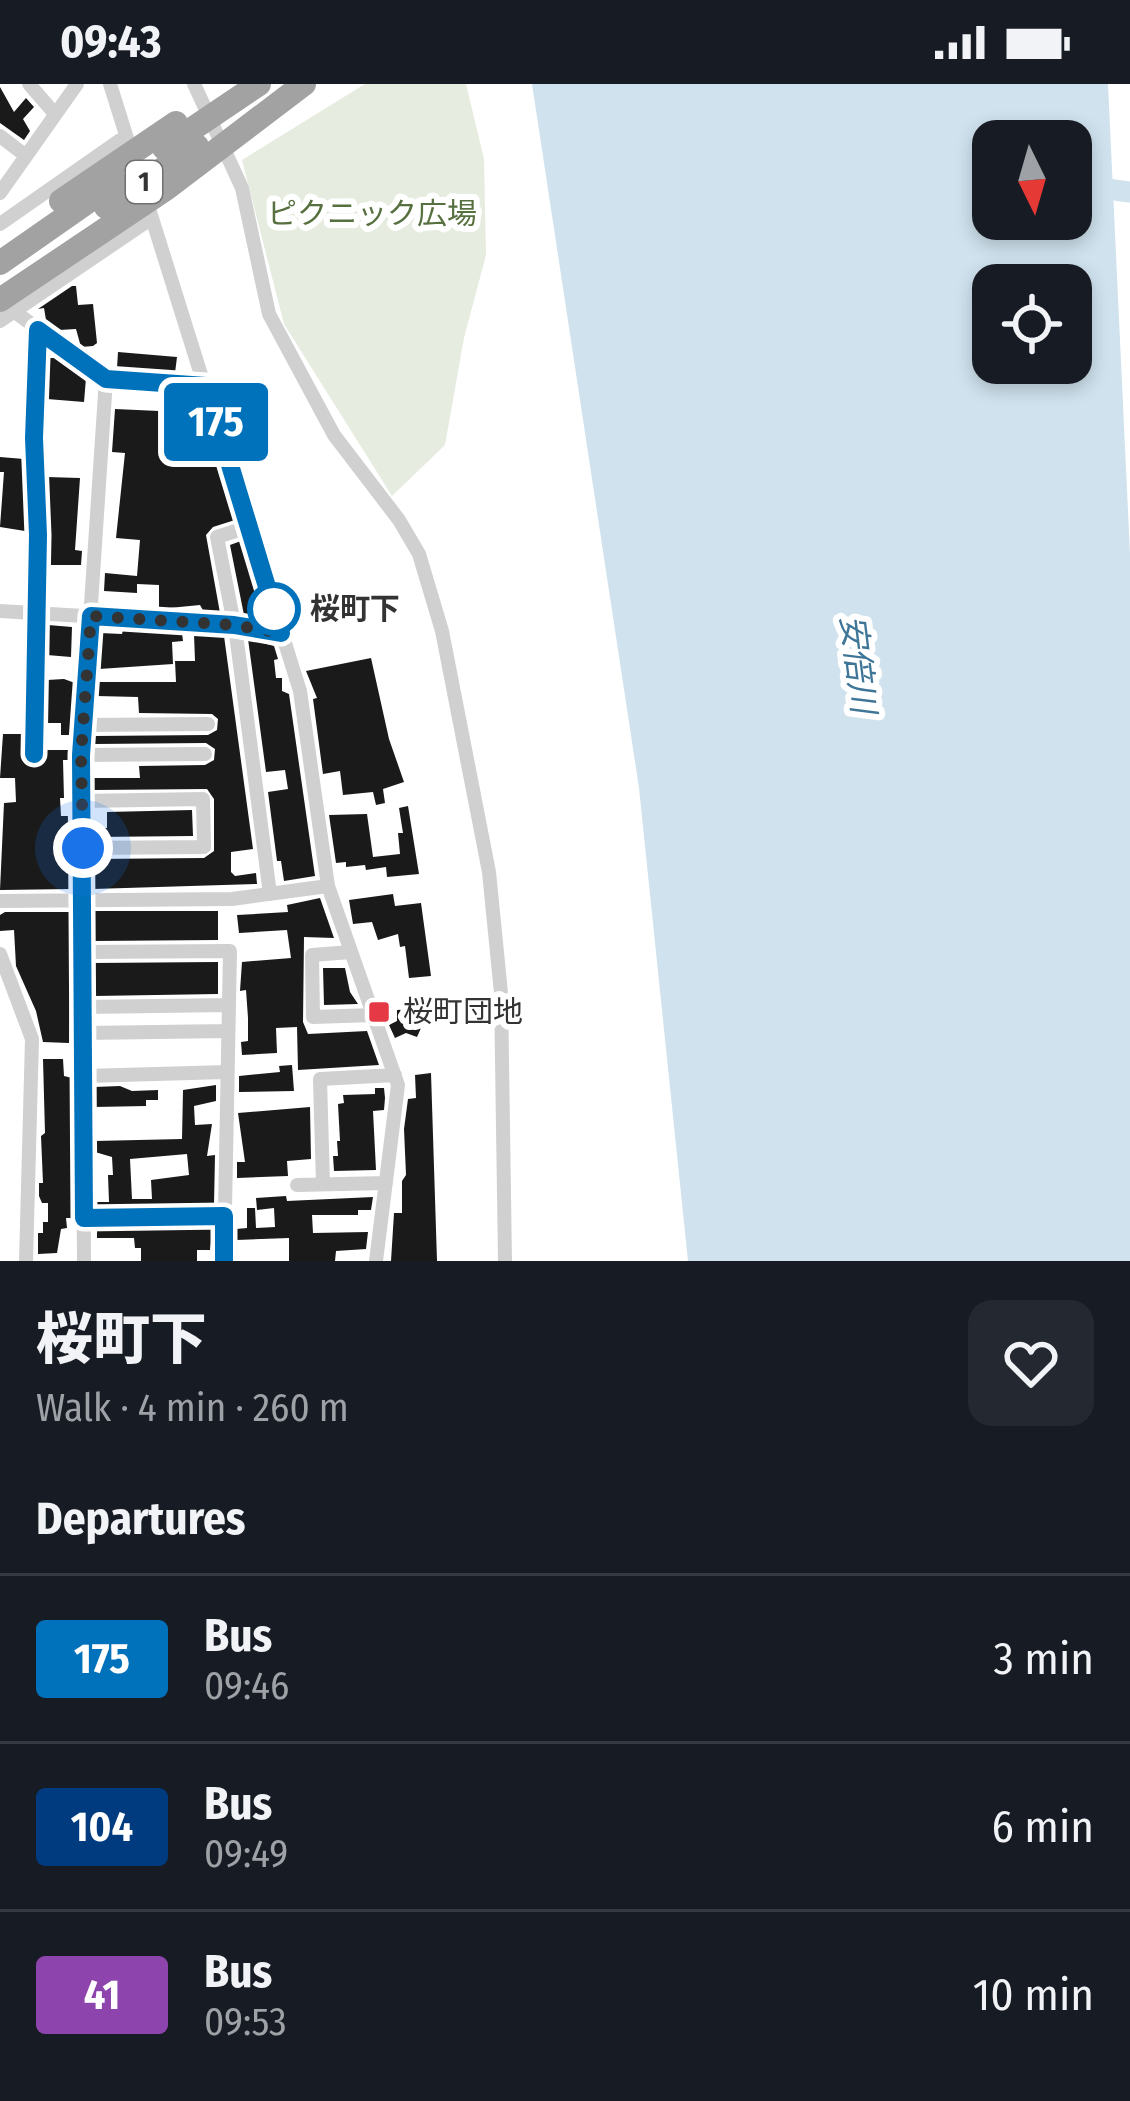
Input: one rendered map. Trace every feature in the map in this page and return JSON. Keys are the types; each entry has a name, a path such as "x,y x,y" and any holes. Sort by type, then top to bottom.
{"highway":[{"path":"0,244 236,84"},
{"name":"1","path":"0,263 259,84"},
{"name":"1","path":"0,281 288,84"},
{"path":"5,304 304,84"}],"street":[{"path":"29,84 56,114"},
{"path":"0,193 77,84"},
{"path":"110,84 300,691 328,886 398,1085 376,1261"},
{"path":"121,84 126,134"},
{"path":"194,84 242,188 269,314 334,435 419,554 442,631 489,872 501,993 505,1261"},
{"path":"0,224 126,134"},
{"path":"0,136 26,156"},
{"path":"0,322 5,304 152,218"},
{"path":"5,304 106,379 206,386"},
{"path":"34,754 38,330"},
{"path":"84,1261 81,755 106,379"},
{"path":"248,527 217,537 234,625 270,894"},
{"path":"0,611 234,625 281,633"},
{"path":"84,725 208,724"},
{"path":"81,755 206,754"},
{"path":"82,801 203,799 204,847 83,848"},
{"path":"0,901 232,899 328,886"},
{"path":"83,952 230,951 224,1261"},
{"path":"351,952 312,955 313,1017 374,1015"},
{"path":"0,954 3,977 32,1039 26,1261"},
{"path":"84,1007 229,1005"},
{"path":"83,1033 228,1030"},
{"path":"84,1076 227,1072"},
{"path":"323,1184 320,1079 395,1076"},
{"path":"297,1185 386,1183"},
{"path":"84,1218 224,1216"}],"green space":[{"name":"ピクニック広場","path":"365,84 466,84 484,159 486,255 464,338 445,445 392,496 284,324 242,160"}],"water":[{"name":"安倍川","path":"532,84 1108,84 1130,554 1130,1261 688,1261 639,788"}],"building":[{"path":"0,87 14,112 26,98 34,107 23,119 30,131 24,140 0,123"},
{"path":"76,286 78,305 93,304 97,343 93,346 81,347 76,329 59,330 46,320 44,308 38,309"},
{"path":"118,352 177,357 175,373 117,368"},
{"path":"48,358 58,358 86,378 84,402 47,399"},
{"path":"184,396 196,397 235,520 213,527 206,535 220,613 204,612 200,605 159,609 159,585 137,584 137,593 104,591 105,573 137,576 140,540 116,538 125,453 112,452 115,409 181,412"},
{"path":"0,457 24,459 25,531 0,527 4,472 0,472"},
{"path":"47,477 80,478 75,550 82,551 81,565 49,565"},
{"path":"241,541 263,619 244,615 230,545"},
{"path":"48,625 72,627 71,657 47,655"},
{"path":"123,630 182,633 183,641 172,642 173,664 99,669 100,633 122,634"},
{"path":"194,634 224,636 253,849 231,852 231,872 235,876 256,873 257,884 93,889 93,859 204,858 214,851 214,799 207,789 94,790 94,778 140,778 139,766 205,765 214,760 215,749 206,743 94,744 94,736 208,735 217,730 218,719 212,714 139,713 138,697 96,696 99,682 176,682 175,661 195,661"},
{"path":"248,639 274,646 276,678 282,678 282,691 289,694 315,876 284,881 281,861 277,861 268,792 288,789 285,770 266,772"},
{"path":"371,658 404,782 383,789 385,803 376,805 373,792 343,795 340,771 323,774 313,699 317,698 306,671"},
{"path":"47,680 75,683 71,735 61,735 61,723 46,723"},
{"path":"3,734 23,734 24,759 33,766 43,762 45,750 69,750 70,760 63,760 64,798 60,798 61,816 68,816 70,831 71,889 0,890 4,803 16,802 15,778 0,778"},
{"path":"408,806 419,874 387,877 386,867 366,870 365,865 336,863 329,815 367,814 373,857 400,854 399,808"},
{"path":"192,810 193,836 95,837 95,828 107,828 107,812"},
{"path":"393,894 395,906 421,903 431,976 409,978 405,946 400,947 398,934 378,940 372,922 353,924 349,900"},
{"path":"320,898 334,938 304,937 303,1022 308,1034 367,1031 379,1065 298,1070 297,1027 276,1028 277,1053 242,1055 241,1042 248,1041 248,1018 246,990 240,991 242,962 291,958 287,930 239,933 237,915 288,912 287,905"},
{"path":"93,911 218,911 218,940 93,941"},
{"path":"71,912 69,1043 43,1042 36,1011 16,966 14,930 0,931 0,915"},
{"path":"218,962 218,994 94,996 93,963"},
{"path":"323,968 345,968 358,1004 324,1005"},
{"path":"431,1008 435,1024 421,1028 417,1037 406,1033 395,1038 389,1025 397,1021 397,1010 411,1009 411,1013"},
{"path":"43,1059 63,1059 64,1076 72,1078 72,1218 66,1218 67,1228 61,1229 57,1253 38,1254 38,1233 43,1233 43,1222 48,1222 48,1203 42,1203 39,1196 41,1136 45,1133"},
{"path":"292,1065 294,1091 239,1092 239,1076 280,1072 279,1066"},
{"path":"431,1073 437,1261 391,1261 394,1213 402,1213 406,1175 408,1099 416,1098 415,1075"},
{"path":"216,1085 216,1101 194,1106 195,1125 212,1124 207,1156 215,1155 214,1205 95,1207 95,1202 109,1202 108,1175 113,1175 112,1157 95,1152 95,1141 182,1139 183,1090","holes":["187,1154 189,1175 151,1180 152,1199 132,1199 130,1159"]},
{"path":"120,1086 132,1091 158,1090 158,1100 146,1100 146,1106 94,1107 94,1087"},
{"path":"375,1088 384,1088 385,1098 384,1110 373,1111 376,1170 334,1171 333,1156 338,1156 340,1141 338,1104 344,1103 343,1095 375,1094"},
{"path":"310,1107 311,1159 287,1161 288,1176 237,1178 237,1162 245,1162 238,1113"},
{"path":"286,1196 287,1201 373,1197 371,1210 358,1210 358,1215 312,1215 313,1233 368,1232 366,1249 336,1251 335,1261 289,1261 289,1238 236,1240 236,1229 247,1228 247,1208 255,1208 256,1228 275,1227 274,1208 257,1210 256,1198"},
{"path":"213,1227 210,1250 197,1250 197,1261 141,1261 141,1248 135,1248 134,1238 97,1238 97,1229"}],"waterway":[{"path":"1092,187 1130,192"}],"bus line":[{"name":"175","path":"34,754 38,330 106,379 206,386 281,633 234,625 91,616 81,755 84,1218 224,1216 224,1261"}],"place":[{"name":"桜町下","path":"274,609"},
{"name":"桜町団地","path":"379,1012"}],"route":[{"path":"83,848 81,755 91,616 234,625 281,633 274,609"}]}
